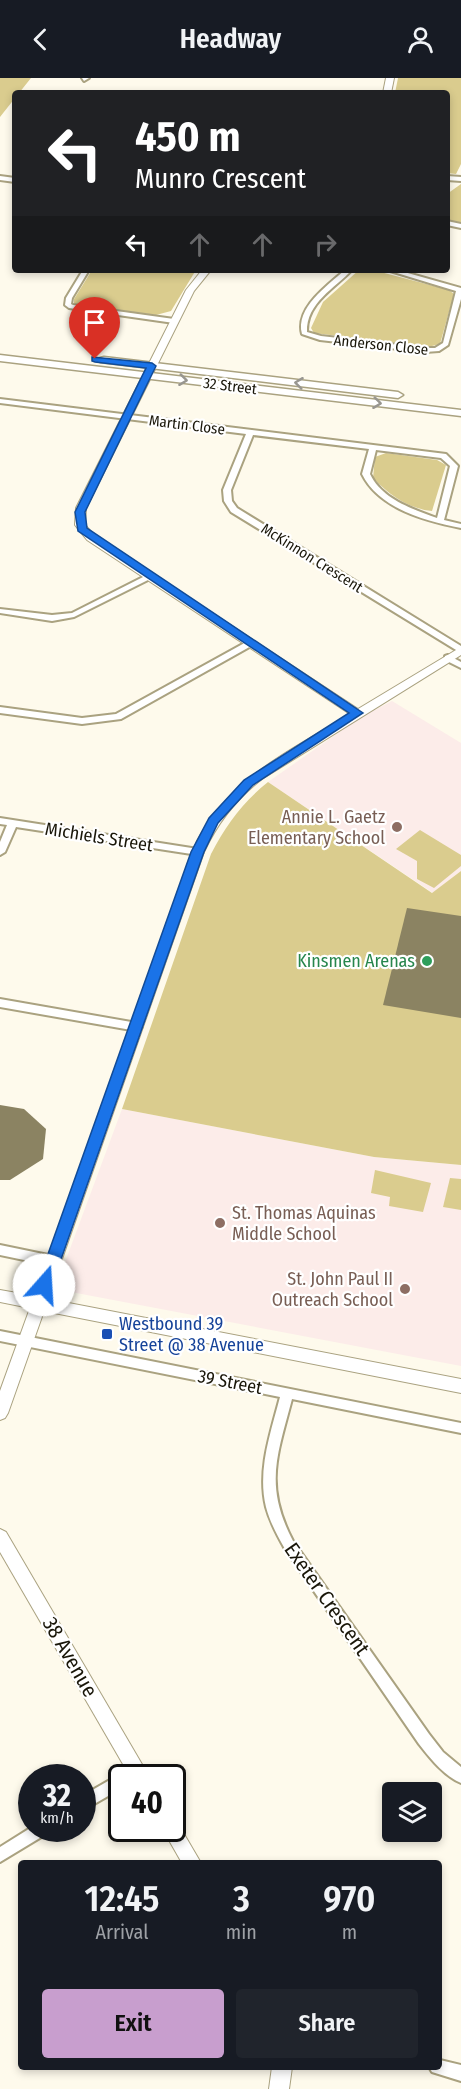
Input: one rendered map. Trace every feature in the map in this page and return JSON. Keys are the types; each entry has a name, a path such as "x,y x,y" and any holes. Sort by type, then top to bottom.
{"main road":[{"name":"32 Street","path":"0,348 149,371 461,413"},
{"name":"32 Street","path":"0,358 461,403"}],"street":[{"path":"84,273 69,298 68,305 71,307 174,321"},
{"path":"204,273 190,290 174,321 81,508 79,519 85,533 357,713"},
{"name":"Anderson Close","path":"346,273 314,302 303,326 304,333 320,338 425,350 444,347 460,290 453,286 402,273"},
{"name":"Martin Close","path":"1,404 435,455 451,460 454,469 440,522"},
{"name":"McKinnon Crescent","path":"250,433 227,490 228,501 234,510 461,650"},
{"path":"373,448 366,474 374,489 413,511 440,522 461,526"},
{"path":"0,611 52,618 74,615 150,577"},
{"path":"0,710 82,722 111,719 125,714 250,643"},
{"path":"0,1413 198,852 213,821 240,790 357,713 461,650"},
{"path":"448,658 461,665"},
{"name":"Michiels Street","path":"0,821 198,852"},
{"path":"0,852 14,823"},
{"path":"0,1003 137,1027"},
{"path":"0,1250 53,1261"},
{"path":"0,1296 461,1386"},
{"name":"39 Street","path":"0,1336 461,1428"},
{"name":"Exeter Crescent","path":"287,1394 268,1481 274,1519 289,1545 424,1739 438,1757 461,1776"},
{"name":"38 Avenue","path":"0,1537 124,1764"},
{"path":"0,1855 21,1842"},
{"path":"179,1842 190,1860"},
{"path":"442,2068 461,2073"},
{"path":"279,2089 282,2070"}],"shaded area":[{"path":"0,78 31,78 21,90 12,90 12,102 0,117"},
{"path":"398,78 461,78 461,164 456,174 450,173 450,90 396,90"},
{"path":"461,184 461,224 450,221 450,192"},
{"path":"90,273 194,273 171,311 156,315 74,304 74,299"},
{"path":"356,273 384,273 449,290 454,294 440,344 428,347 314,333 311,328 323,302"},
{"path":"386,453 437,460 446,465 432,511 400,500 373,478 375,457"},
{"name":"Annie L. Gaetz Elementary School","path":"392,701 461,743 461,871 433,893 268,782 361,717"},
{"path":"268,782 432,893 461,871 461,1165 374,1157 122,1109 211,854 235,815"},
{"path":"420,830 461,855 461,866 434,888 417,879 417,861 396,849"},
{"name":"St. Thomas Aquinas Middle School","path":"122,1109 374,1157 461,1165 461,1366 55,1289"},
{"path":"375,1170 431,1183 423,1212 389,1206 390,1197 371,1193"},
{"path":"450,1178 461,1179 461,1210 443,1207"}],"building":[{"name":"Kinsmen Arenas","path":"407,908 461,916 461,1018 383,1005"},
{"path":"0,1105 24,1109 46,1129 43,1159 10,1180 0,1180"}],"place":[{"name":"Annie L. Gaetz Elementary School","path":"397,827"},
{"name":"Kinsmen Arenas","path":"427,961"},
{"name":"St. Thomas Aquinas Middle School","path":"220,1223"},
{"name":"St. John Paul II Outreach School","path":"405,1289"},
{"name":"Westbound 39 Street @ 38 Avenue","path":"107,1334"}],"route":[{"path":"44,1285 198,852 213,821 249,782 357,713 91,538 82,529 79,519 80,512 152,366 95,359"}]}
